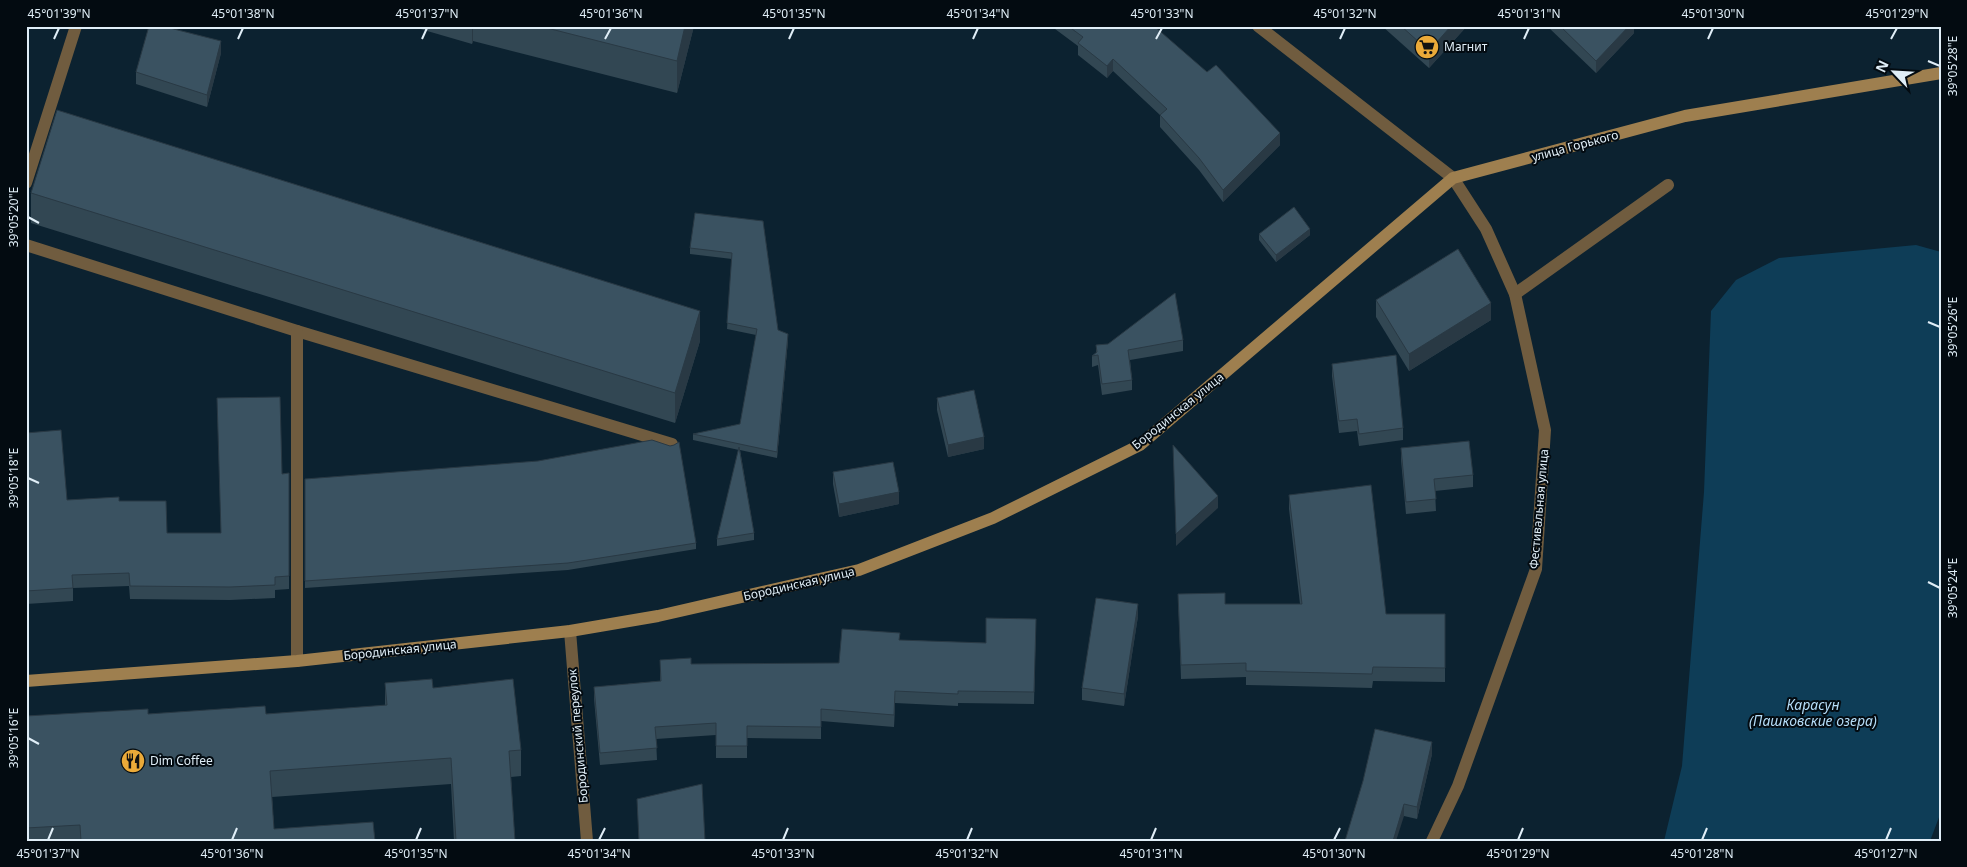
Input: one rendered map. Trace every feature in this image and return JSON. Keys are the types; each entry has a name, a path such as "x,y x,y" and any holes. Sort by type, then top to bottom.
{"main road":[{"name":"улица Горького","path":"1453,178 1685,116 1941,73"},
{"name":"Бородинская улица","path":"26,681 297,661 570,631 658,616 859,570 993,518 1140,445 1453,178"}],"street":[{"path":"26,182 76,26"},
{"path":"1258,26 1453,178"},
{"name":"Фестивальная улица","path":"1432,841 1458,786 1536,569 1545,430 1515,294 1486,229 1453,178"},
{"path":"1515,294 1668,184"},
{"path":"26,245 297,331 672,444"},
{"path":"297,331 297,661"},
{"name":"Бородинский переулок","path":"570,631 587,841"}],"water":[{"name":"Карасун (Пашковские озера)","path":"1916,245 1941,252 1941,812 1930,841 1664,841 1682,766 1704,492 1711,311 1736,280 1779,258"}],"building":[{"path":"149,26 162,26 221,41 207,95 136,72"},
{"path":"539,26 685,26 677,61"},
{"path":"1068,26 1154,26 1207,72 1216,65 1280,133 1223,190 1199,158 1160,115 1167,109 1113,59 1107,66 1078,43 1083,37"},
{"path":"1401,26 1451,26 1429,51"},
{"path":"1560,26 1629,26 1596,61"},
{"path":"57,110 700,311 675,393 31,193"},
{"path":"1294,207 1310,229 1276,255 1259,234"},
{"path":"695,213 763,221 778,330 788,334 777,452 693,434 740,424 757,329 727,323 732,253 690,248"},
{"path":"1458,249 1491,303 1409,354 1376,300"},
{"path":"1175,293 1183,340 1128,350 1132,380 1102,384 1098,355 1092,356 1097,352 1096,345 1108,344"},
{"path":"1396,355 1403,428 1359,434 1357,419 1339,421 1332,364"},
{"path":"974,390 984,437 948,445 937,398"},
{"path":"280,397 282,474 289,473 289,576 275,577 275,585 230,587 130,586 129,573 72,575 73,588 26,591 26,433 61,430 67,500 119,497 119,501 166,501 167,533 221,533 217,398"},
{"path":"652,440 670,446 679,442 696,543 568,563 305,581 305,479 538,461"},
{"path":"1469,441 1473,475 1434,479 1436,499 1406,502 1401,448"},
{"path":"1173,445 1218,496 1176,534"},
{"path":"739,447 754,533 717,539"},
{"path":"893,462 899,492 839,504 833,472"},
{"path":"1371,485 1386,614 1445,614 1445,668 1373,667 1372,674 1246,671 1246,663 1181,665 1178,594 1225,593 1225,604 1302,604 1289,495"},
{"path":"1096,598 1138,604 1124,694 1082,688"},
{"path":"986,618 1036,619 1034,692 958,691 958,694 895,691 894,715 821,709 821,727 747,726 747,746 716,746 716,723 655,727 657,748 600,753 594,687 661,681 660,660 691,658 691,664 839,663 842,629 900,633 899,640 986,643"},
{"path":"432,679 433,688 513,679 521,750 509,751 515,841 456,841 451,758 270,771 274,829 373,822 375,841 81,841 80,825 26,828 26,716 148,709 148,714 265,706 266,714 387,705 385,683"},
{"path":"1375,729 1432,742 1417,807 1404,804 1393,841 1345,841 1363,781"},
{"path":"702,784 705,841 639,841 637,799"}],"place":[{"name":"Магнит","path":"1427,47"},
{"name":"Dim Coffee","path":"133,761"}]}
